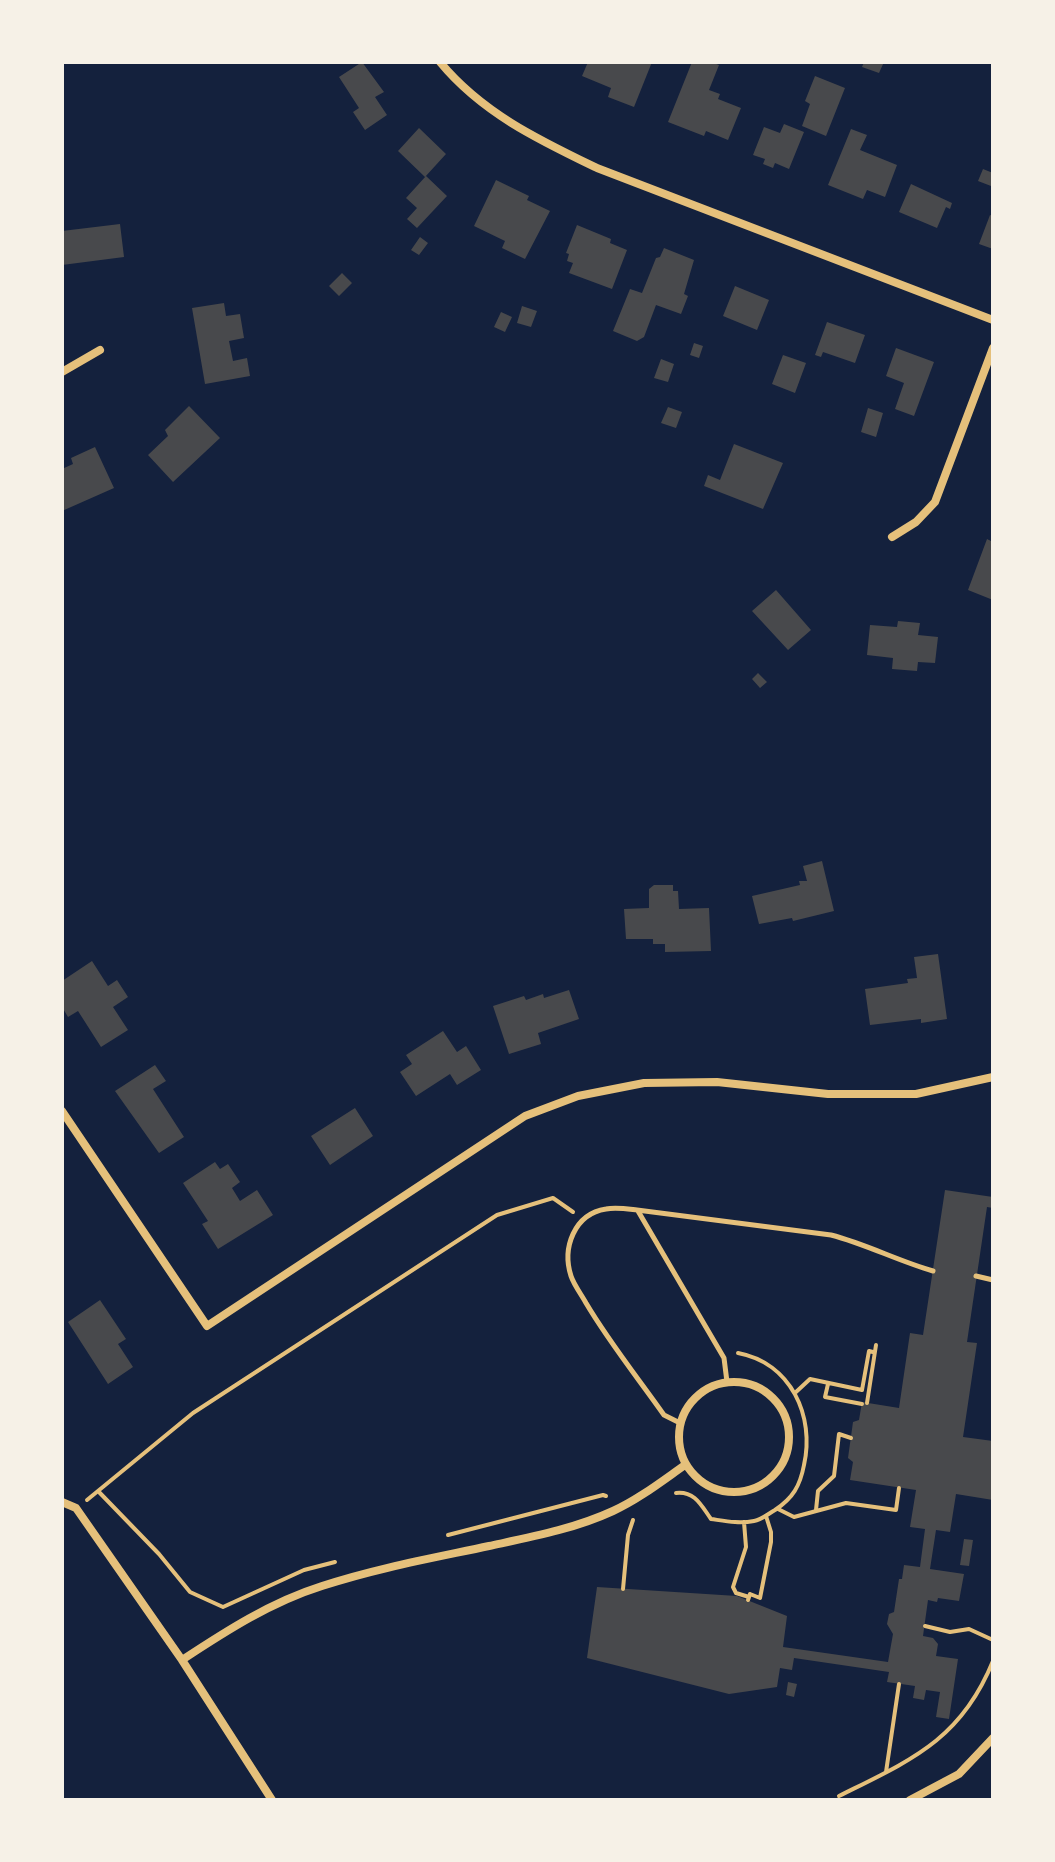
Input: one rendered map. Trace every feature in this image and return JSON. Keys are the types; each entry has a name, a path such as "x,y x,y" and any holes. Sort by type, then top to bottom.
{"street":[{"path":"440,62 459,85 481,104 538,140 585,163 993,320"},
{"path":"892,537 916,522 935,502 993,348"},
{"path":"62,372 100,350"},
{"path":"62,1111 207,1326 525,1116 578,1096 644,1083 717,1082 828,1094 916,1094 993,1077"},
{"path":"727,1382 745,1383 762,1389 781,1409 790,1435 787,1453 779,1470 766,1483 731,1493 713,1489 697,1480 685,1465 678,1437 680,1423 697,1395 711,1386 727,1382"},
{"path":"182,1660 228,1629 320,1586 393,1566 546,1534 580,1523 625,1504 685,1465"},
{"path":"62,1502 76,1508 182,1660 272,1800"},
{"path":"910,1800 959,1774 993,1738"}],"lane":[{"path":"680,1423 664,1415 595,1318 572,1278 568,1260 569,1241 575,1229 597,1211 608,1208 637,1210 831,1235 933,1271"},
{"path":"637,1210 724,1358 727,1382"},
{"path":"976,1276 993,1280"}],"path":[{"path":"76,1508 193,1413 497,1215 553,1198 585,1220"},
{"path":"828,1384 825,1397 864,1404 876,1345"},
{"path":"796,1392 810,1379 862,1390 869,1351 873,1352"},
{"path":"673,1493 685,1492 695,1497 711,1519 744,1522 757,1521 766,1516 797,1491 808,1447 807,1426 796,1392 774,1369 758,1358 739,1352 724,1358"},
{"path":"816,1510 818,1491 834,1476 839,1434 851,1438"},
{"path":"777,1508 794,1517 846,1503 896,1510 899,1488"},
{"path":"98,1491 159,1554 190,1592 223,1607 304,1570 346,1560"},
{"path":"445,1536 603,1495 638,1512 628,1535 623,1589"},
{"path":"744,1522 746,1547 733,1587 736,1593 760,1598 771,1542 766,1516"},
{"path":"925,1626 950,1632 969,1629 993,1640"},
{"path":"839,1796 912,1759 945,1735 972,1703 993,1661"},
{"path":"886,1772 899,1684"}],"building":[{"path":"362,62 384,92 375,97 387,115 365,130 353,112 359,108 339,77"},
{"path":"588,62 652,62 634,107 608,97 611,88 582,76"},
{"path":"692,62 719,65 709,90 720,94 718,99 741,108 728,140 706,131 704,136 668,122"},
{"path":"864,62 884,62 879,73 862,67"},
{"path":"815,76 845,88 826,136 802,126 810,104 805,101"},
{"path":"784,124 804,132 789,169 775,163 773,168 763,164 765,159 753,155 764,127 780,133"},
{"path":"419,128 446,154 425,177 398,151"},
{"path":"851,129 867,135 860,150 897,165 885,197 867,190 863,199 828,185"},
{"path":"983,169 993,173 991,186 978,181"},
{"path":"426,176 447,196 417,228 407,219 417,208 406,198"},
{"path":"496,180 529,196 527,200 550,211 525,259 502,248 505,241 474,226"},
{"path":"911,184 952,203 950,209 946,207 937,228 899,212"},
{"path":"990,215 993,216 993,249 979,244"},
{"path":"120,224 124,257 62,265 62,231"},
{"path":"577,225 611,239 610,243 627,250 612,289 569,273 573,263 567,261 569,254 566,253"},
{"path":"420,237 428,243 419,255 411,250"},
{"path":"664,248 694,260 684,294 688,296 681,314 656,305 644,337 637,341 613,331 630,289 642,293 656,258 660,257"},
{"path":"342,273 352,283 339,296 329,286"},
{"path":"735,286 769,300 757,330 723,316"},
{"path":"224,303 226,316 240,314 244,338 229,341 233,361 247,358 250,376 205,384 192,308"},
{"path":"522,306 537,311 531,327 517,323"},
{"path":"501,312 512,317 505,332 494,327"},
{"path":"827,322 865,335 855,363 823,352 821,357 815,355"},
{"path":"694,343 703,346 699,358 690,355"},
{"path":"896,348 934,362 914,416 895,409 904,383 886,376"},
{"path":"783,355 806,363 795,393 772,384"},
{"path":"661,359 674,364 668,382 654,378"},
{"path":"189,406 220,438 173,482 148,455 168,436 165,430"},
{"path":"668,407 682,412 676,428 661,423"},
{"path":"868,408 883,413 876,437 861,432"},
{"path":"734,444 783,463 763,509 704,486 708,475 720,480"},
{"path":"95,447 114,488 62,511 62,469 73,464 71,458"},
{"path":"987,539 993,542 993,600 968,590"},
{"path":"776,590 811,630 788,650 752,611"},
{"path":"898,621 920,623 918,635 938,637 935,663 918,662 917,671 892,669 893,658 867,655 870,625 897,627"},
{"path":"758,673 767,682 760,688 752,679"},
{"path":"822,861 834,911 793,921 792,918 759,924 752,896 800,885 799,881 807,881 803,866"},
{"path":"654,885 673,885 673,891 678,891 679,909 709,908 711,951 665,952 665,944 653,944 653,939 626,939 624,909 649,908 649,889"},
{"path":"938,954 947,1019 870,1025 865,989 908,983 907,979 917,978 914,957"},
{"path":"92,961 108,986 117,980 128,997 113,1007 128,1030 101,1047 78,1011 68,1017 62,1007 62,981"},
{"path":"569,990 579,1019 538,1033 541,1044 509,1054 493,1006 524,996 526,1000 543,994 544,998"},
{"path":"443,1031 457,1052 466,1046 481,1070 457,1085 450,1074 416,1096 400,1072 412,1064 406,1055"},
{"path":"155,1065 166,1081 153,1089 184,1137 159,1153 115,1091"},
{"path":"355,1108 373,1136 330,1165 311,1136"},
{"path":"215,1162 220,1169 228,1164 240,1182 232,1188 240,1201 257,1190 273,1215 218,1249 202,1224 208,1221 183,1183"},
{"path":"945,1190 993,1197 993,1208 987,1207 967,1342 977,1343 963,1437 993,1441 993,1500 956,1494 950,1532 936,1530 930,1569 964,1574 959,1601 928,1600 923,1636 933,1638 938,1644 936,1656 958,1659 949,1719 936,1717 940,1692 926,1690 924,1700 913,1698 915,1686 887,1682 889,1672 794,1658 792,1670 780,1668 777,1687 729,1694 587,1658 597,1587 737,1596 787,1616 783,1647 888,1662 893,1634 887,1624 889,1614 894,1612 904,1565 920,1567 925,1529 910,1527 916,1490 850,1480 853,1462 848,1458 853,1422 859,1420 862,1402 899,1408 910,1333 923,1335"},
{"path":"100,1300 126,1339 118,1344 133,1367 108,1384 68,1322"},
{"path":"964,1539 973,1540 969,1566 960,1565"},
{"path":"788,1682 797,1684 794,1697 786,1695"}]}
